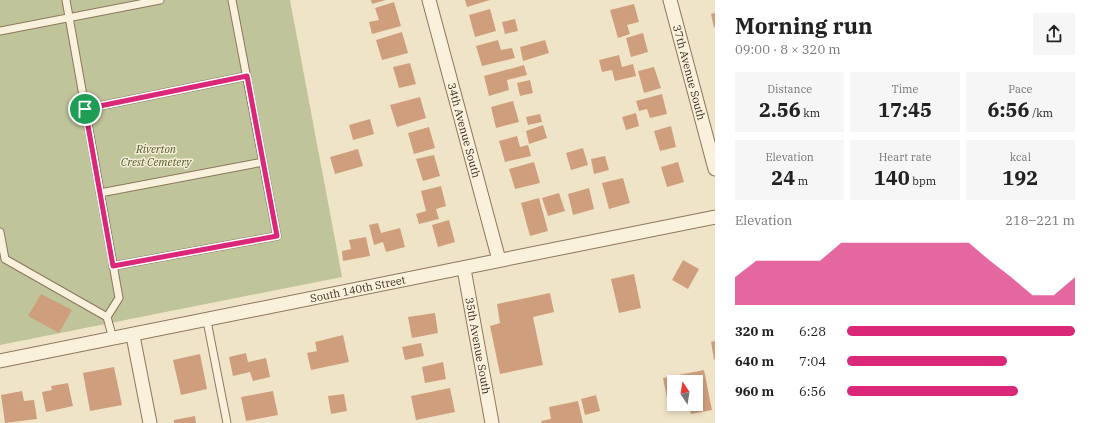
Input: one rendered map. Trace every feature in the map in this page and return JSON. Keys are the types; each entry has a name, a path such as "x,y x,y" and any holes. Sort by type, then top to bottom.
{"street":[{"name":"34th Avenue South","path":"429,0 499,260"},
{"name":"37th Avenue South","path":"670,0 715,169"},
{"name":"South 140th Street","path":"0,361 133,336 715,217"},
{"name":"35th Avenue South","path":"464,269 492,423"},
{"path":"133,336 150,423"}],"lane":[{"path":"66,0 119,298 107,317"},
{"path":"0,31 160,0"},
{"path":"113,266 277,236 232,0"},
{"path":"85,109 247,76"},
{"path":"100,193 263,162"},
{"path":"0,232 6,259 107,317 113,339"},
{"path":"207,320 227,423"}],"green space":[{"name":"Riverton Crest Cemetery","path":"0,0 290,0 342,277 0,345"}],"building":[{"path":"371,0 386,0 372,4"},
{"path":"465,0 490,0 467,7"},
{"path":"394,2 401,26 372,34 369,22 379,20 375,8"},
{"path":"634,4 639,22 627,25 630,34 618,38 610,10"},
{"path":"490,9 496,31 475,37 469,15"},
{"path":"715,13 715,27 714,28 711,14"},
{"path":"515,19 518,31 505,34 502,22"},
{"path":"402,32 408,53 382,60 376,40"},
{"path":"643,33 648,52 631,57 626,38"},
{"path":"498,40 501,50 512,48 515,58 482,66 476,46"},
{"path":"545,40 549,53 523,61 520,47"},
{"path":"619,55 622,67 633,64 636,76 615,81 612,70 602,72 599,60"},
{"path":"410,63 416,84 399,88 393,67"},
{"path":"524,65 527,75 507,80 509,90 489,96 484,76"},
{"path":"654,67 661,88 644,93 638,71"},
{"path":"530,80 533,93 520,96 517,83"},
{"path":"662,94 667,114 650,118 647,109 639,111 636,101"},
{"path":"420,97 426,118 397,127 390,105"},
{"path":"513,101 519,122 496,128 491,107"},
{"path":"636,113 639,126 626,130 622,117"},
{"path":"540,114 542,122 528,125 526,117"},
{"path":"370,119 374,134 353,140 349,125"},
{"path":"543,125 547,138 529,144 526,131"},
{"path":"671,126 676,147 660,151 654,131"},
{"path":"429,127 435,148 414,154 408,133"},
{"path":"517,136 520,147 528,145 531,156 505,162 499,141"},
{"path":"583,148 588,165 571,170 566,153"},
{"path":"358,149 363,166 335,174 330,157"},
{"path":"434,155 440,176 423,181 416,159"},
{"path":"605,156 609,170 594,174 591,159"},
{"path":"534,162 540,183 515,189 509,169"},
{"path":"678,162 684,182 667,187 661,167"},
{"path":"623,178 630,203 609,209 602,183"},
{"path":"441,186 446,206 436,209 439,219 419,224 416,214 426,211 421,191"},
{"path":"589,188 594,209 573,215 568,194"},
{"path":"559,193 565,211 548,216 542,198"},
{"path":"539,198 548,231 530,236 521,203"},
{"path":"449,220 455,242 438,247 432,225"},
{"path":"378,223 381,233 400,228 405,247 386,252 383,242 374,245 369,225"},
{"path":"366,237 370,256 343,261 342,251 351,249 349,240"},
{"path":"683,260 699,269 688,289 672,280"},
{"path":"634,274 641,308 619,313 611,279"},
{"path":"550,293 554,312 533,317 543,365 500,374 490,326 500,323 497,304"},
{"path":"41,294 72,310 59,333 28,316"},
{"path":"435,313 438,333 412,338 408,317"},
{"path":"343,335 349,362 311,370 307,353 317,351 315,342"},
{"path":"715,341 715,359 714,360 711,342"},
{"path":"421,343 424,356 405,360 402,347"},
{"path":"246,353 248,362 266,358 270,377 253,381 250,372 233,376 229,357"},
{"path":"200,354 207,389 181,395 173,360"},
{"path":"443,362 446,379 425,383 422,367"},
{"path":"114,367 122,405 90,411 83,373"},
{"path":"704,370 712,410 691,414 690,411 703,411 703,375 678,375"},
{"path":"667,377 667,398 663,378"},
{"path":"68,383 73,406 46,412 42,392 52,390 51,386"},
{"path":"450,388 455,412 416,420 411,396"},
{"path":"22,391 24,401 34,400 37,419 5,423 1,395"},
{"path":"273,391 278,415 246,421 241,397"},
{"path":"344,394 347,411 331,414 328,396"},
{"path":"596,395 600,411 585,415 581,399"},
{"path":"578,401 583,423 542,423 541,421 551,419 549,407"},
{"path":"195,416 196,423 174,423 174,420"}],"route":[{"path":"247,76 277,236 113,266 85,109 247,76"}]}
